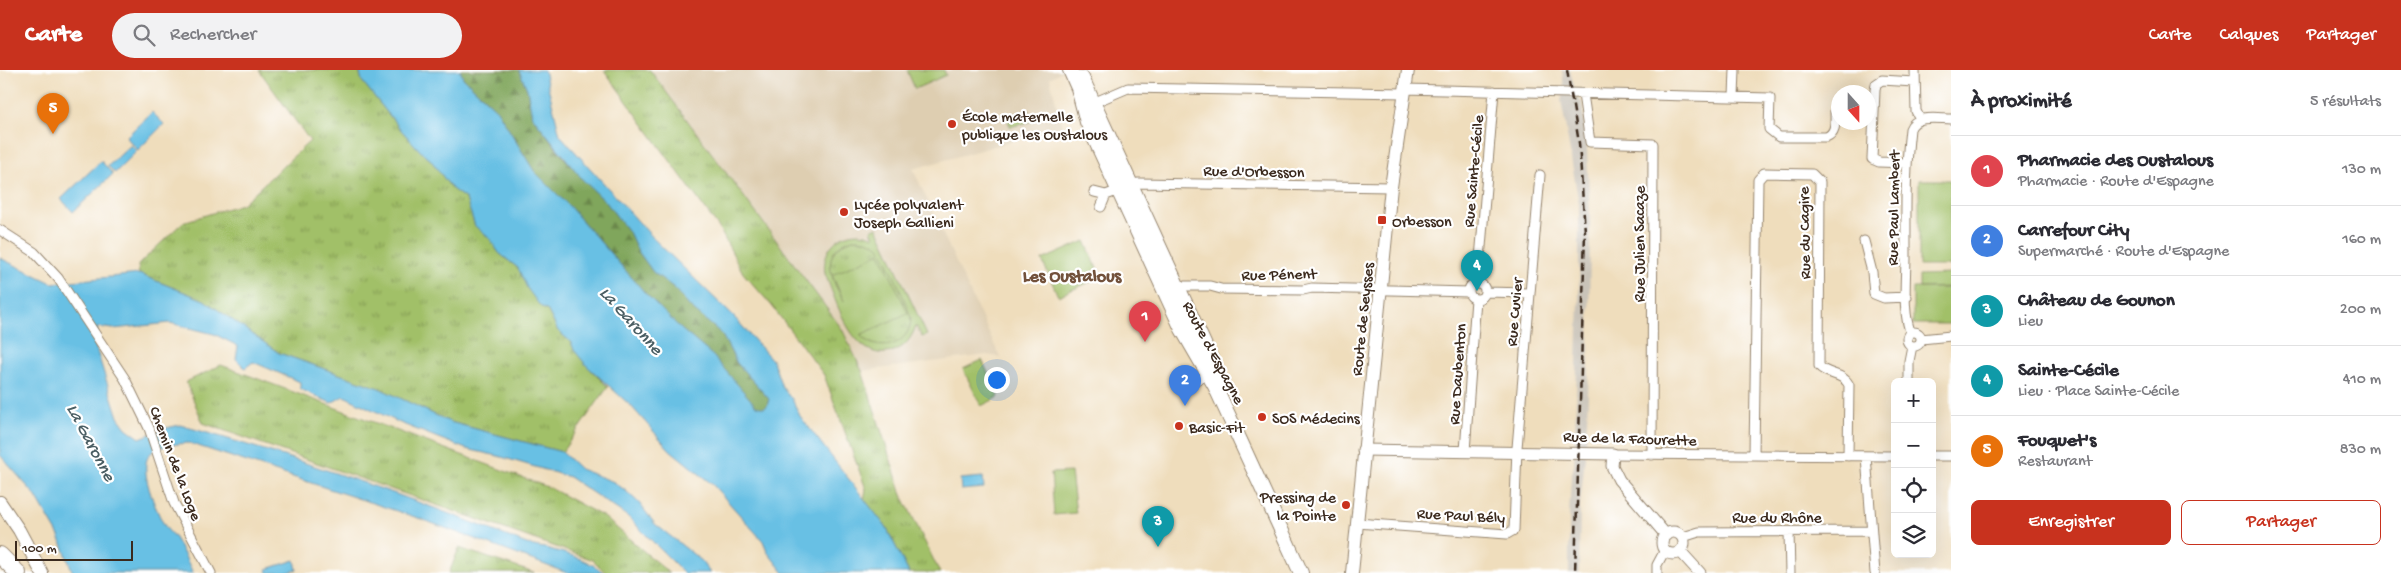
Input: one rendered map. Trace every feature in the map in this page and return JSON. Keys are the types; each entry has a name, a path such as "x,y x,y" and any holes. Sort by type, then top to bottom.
{"highway":[{"path":"0,555 18,573"},
{"path":"0,565 7,573"}],"main road":[{"name":"Route d'Espagne","path":"1070,70 1078,88 1087,122 1182,330 1215,386 1302,571"},
{"name":"Route d'Espagne","path":"1078,70 1093,103 1118,190 1178,286 1302,571"},
{"name":"Route de Seysses","path":"1352,573 1391,187 1408,70"},
{"path":"0,502 19,530 42,573"}],"street":[{"path":"1734,97 1735,70"},
{"path":"1915,70 1916,111 1920,119 1951,119"},
{"path":"1906,163 1879,162 1872,159 1875,90 1876,84 1882,80 1914,82"},
{"path":"1093,103 1128,88 1494,91 1770,98 1769,129 1779,137 1826,137 1832,135 1834,130"},
{"name":"Rue Sainte-Cécile","path":"1478,283 1494,91"},
{"name":"Rue Julien Sacaze","path":"1583,94 1590,142 1653,144 1652,455"},
{"name":"Rue Paul Lambert","path":"1911,333 1908,324 1907,297 1906,163 1910,129 1912,124 1920,119"},
{"name":"Rue du Cagire","path":"1754,456 1758,180 1764,173 1812,174 1820,182 1819,366 1823,372 1842,376 1849,385 1848,456"},
{"name":"Rue Cuvier","path":"1517,452 1540,175"},
{"name":"Rue d'Orbesson","path":"1118,190 1138,183 1391,187"},
{"path":"1094,192 1118,190"},
{"path":"1101,207 1118,190"},
{"name":"Chemin de la Loge","path":"0,230 34,252 58,278 135,397 174,503 211,573"},
{"path":"1864,241 1872,272 1874,294 1884,298 1907,297"},
{"path":"1478,283 1484,286 1485,292 1480,298 1476,299 1469,292 1471,285 1478,283"},
{"name":"Route d'Espagne","path":"1161,284 1178,286"},
{"name":"Rue Pénent","path":"1178,286 1210,286 1221,289 1303,290 1312,288 1469,292"},
{"path":"1485,292 1530,293"},
{"name":"Rue Daubenton","path":"1466,451 1476,299"},
{"path":"1912,346 1907,340 1911,333 1917,334 1921,339"},
{"path":"1921,339 1951,336"},
{"path":"1912,346 1918,345 1921,339"},
{"path":"1909,378 1909,361 1912,346"},
{"path":"1188,380 1200,379"},
{"name":"Rue de la Faourette","path":"1364,450 1652,455 1891,456"},
{"name":"Rue Paul Bély","path":"1357,523 1511,533 1515,526 1517,452"},
{"path":"1613,454 1612,466 1619,480 1666,535"},
{"path":"1866,456 1875,573"},
{"path":"1936,456 1951,456"},
{"name":"Chemin de la Loge","path":"159,462 170,506 206,573"},
{"name":"Rue du Rhône","path":"1683,537 1699,532 1871,531"},
{"path":"1657,573 1657,565 1665,550 1663,540 1666,535 1675,532 1683,537 1684,546 1680,551 1674,553 1665,550"},
{"path":"1789,532 1790,573"},
{"path":"1680,551 1700,573"}],"shaded area":[{"name":"Lycée polyvalent Joseph Gallieni","path":"650,70 1064,70 1050,78 1062,127 913,169 1000,357 986,355 862,371 842,329"},
{"path":"1562,70 1570,70 1577,97 1582,102 1587,147 1590,222 1589,370 1586,446 1580,507 1579,573 1569,573 1569,515 1571,477 1574,466 1579,297 1579,204 1561,100 1564,89"}],"green space":[{"path":"259,70 359,70 362,81 402,131 430,159 452,189 466,199 475,226 490,239 499,253 518,268 540,306 548,311 558,331 571,342 587,366 608,387 562,452 450,422 379,388 279,353 204,300 139,274 138,265 183,222 242,204 310,141"},
{"path":"460,70 519,70 527,89 532,116 565,159 606,202 630,234 638,251 653,272 673,287 690,307 721,333 737,363 769,399 767,406 764,408 756,407 713,356 681,329 646,294 569,206 534,171 497,110 463,78"},
{"path":"604,70 650,70 842,329 862,371 902,495 940,573 909,573 886,527 864,500 866,489 824,375 772,306 743,273 719,228"},
{"path":"907,70 944,70 946,75 915,89"},
{"path":"1029,110 1032,121 1010,127 1007,116"},
{"path":"1919,180 1951,180 1951,266 1919,266"},
{"path":"877,227 927,335 922,337 916,326 907,342 891,352 878,353 866,348 856,339 841,313 825,274 827,254 831,246 845,235 854,233 874,237 871,230","holes":["853,239 860,239 870,241 878,246 891,270 910,315 909,329 904,336 898,342 883,346 867,341 860,335 908,313 880,253 832,275 830,266 832,257 835,250 842,244"]},
{"path":"853,239 872,242 881,249 910,314 909,329 905,336 899,342 892,345 875,345 860,336 842,302 831,274 831,257 840,246"},
{"path":"1085,241 1101,277 1058,296 1042,260"},
{"path":"1951,274 1951,287 1919,288 1919,275"},
{"path":"1913,288 1951,288 1951,324 1913,324"},
{"path":"982,360 999,397 981,406 963,369"},
{"path":"221,365 550,488 604,517 669,573 606,573 593,560 203,423 186,382"},
{"path":"1071,472 1076,513 1054,515 1051,473"},
{"path":"459,548 534,573 449,573"}],"water":[{"name":"La Garonne","path":"359,70 460,70 463,78 497,110 534,171 569,206 646,294 681,329 713,356 756,406 764,408 767,406 769,399 737,363 721,333 690,307 673,287 653,272 638,251 630,234 606,202 583,180 532,116 527,89 519,70 544,70 560,135 657,242 735,318 773,361 782,387 792,399 800,416 886,527 909,573 784,573 768,553 763,541 713,485 670,450 631,406 587,366 574,350 571,342 558,331 548,311 540,306 527,288 518,268 499,253 490,239 475,226 466,199 452,189 430,159 402,131 362,81"},
{"path":"152,112 164,124 138,150 126,137"},
{"path":"131,145 137,151 115,173 108,166"},
{"path":"101,161 113,174 73,212 61,199"},
{"name":"La Garonne","path":"0,258 52,283 139,274 204,300 279,353 379,388 450,422 562,452 580,469 614,482 626,491 639,503 655,524 702,561 710,573 684,573 627,516 569,477 498,456 466,449 400,423 344,396 331,403 300,389 300,382 253,362 245,368 236,359 238,346 214,334 170,323 113,329 98,327 95,345 118,417 126,428 140,438 180,425 396,494 527,544 574,556 593,565 604,573 567,573 418,518 189,443 169,445 155,450 147,459 146,468 149,490 157,511 165,526 178,542 193,573 73,573 59,536 35,495 0,455"},
{"path":"983,477 984,488 961,490 960,479"},
{"path":"295,560 297,570 286,573 268,573 267,569"}],"railway":[{"path":"1567,70 1579,143 1585,232 1575,573"}],"place":[{"name":"École maternelle publique les Oustalous","path":"952,124"},
{"name":"Fouquet's","path":"53,134"},
{"name":"Lycée polyvalent Joseph Gallieni","path":"844,212"},
{"name":"Orbesson","path":"1382,220"},
{"name":"Sainte-Cécile","path":"1477,291"},
{"name":"Pharmacie des Oustalous","path":"1145,342"},
{"name":"Carrefour City","path":"1185,406"},
{"name":"SOS Médecins","path":"1262,417"},
{"name":"Basic-Fit","path":"1179,426"},
{"name":"Pressing de la Pointe","path":"1346,505"},
{"name":"Château de Gounon","path":"1158,547"}],"district":[{"name":"Les Oustalous","path":"1072,275"}]}
